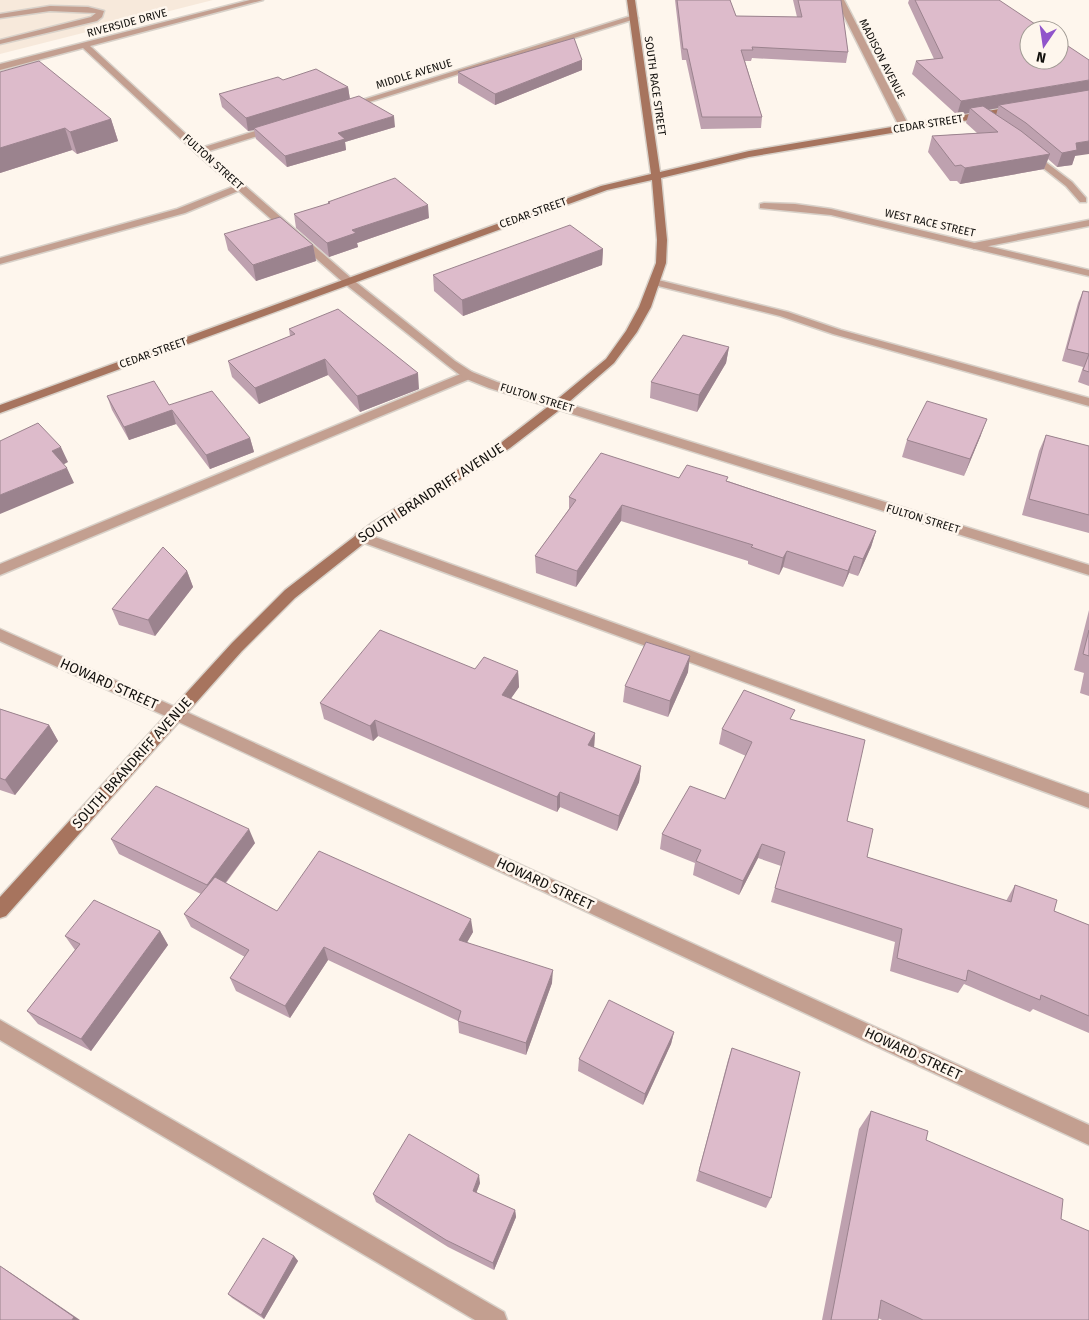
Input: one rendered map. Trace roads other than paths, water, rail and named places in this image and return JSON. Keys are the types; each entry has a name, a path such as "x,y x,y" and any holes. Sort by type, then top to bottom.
{"main road":[{"name":"SOUTH RACE STREET","path":"631,0 656,175"},
{"name":"CEDAR STREET","path":"0,409 553,205 604,188 749,154 1025,108"},
{"name":"SOUTH BRANDRIFF AVENUE","path":"0,910 237,647 290,594 361,537 418,499 506,445 558,405 610,361 646,307 660,263 662,240 656,175"}],"street":[{"name":"RIVERSIDE DRIVE","path":"0,67 259,0"},
{"name":"MADISON AVENUE","path":"840,0 905,128"},
{"path":"0,16 62,9 100,11 100,15 94,19 0,42"},
{"path":"0,11 16,13"},
{"name":"MIDDLE AVENUE","path":"341,108 634,18"},
{"name":"FULTON STREET","path":"84,45 199,151 348,282 468,374 493,385 1089,570"},
{"path":"980,116 992,123"},
{"path":"199,151 284,125"},
{"path":"1023,148 1069,184 1083,200"},
{"path":"0,262 181,211 240,187"},
{"name":"WEST RACE STREET","path":"764,206 795,207 832,212 1089,273"},
{"path":"974,246 1089,223"},
{"path":"654,282 784,314 846,334 1089,402"},
{"path":"0,570 468,374"},
{"path":"361,537 1089,801"},
{"name":"HOWARD STREET","path":"0,635 176,714 1089,1135"},
{"path":"0,1029 496,1320"}]}
